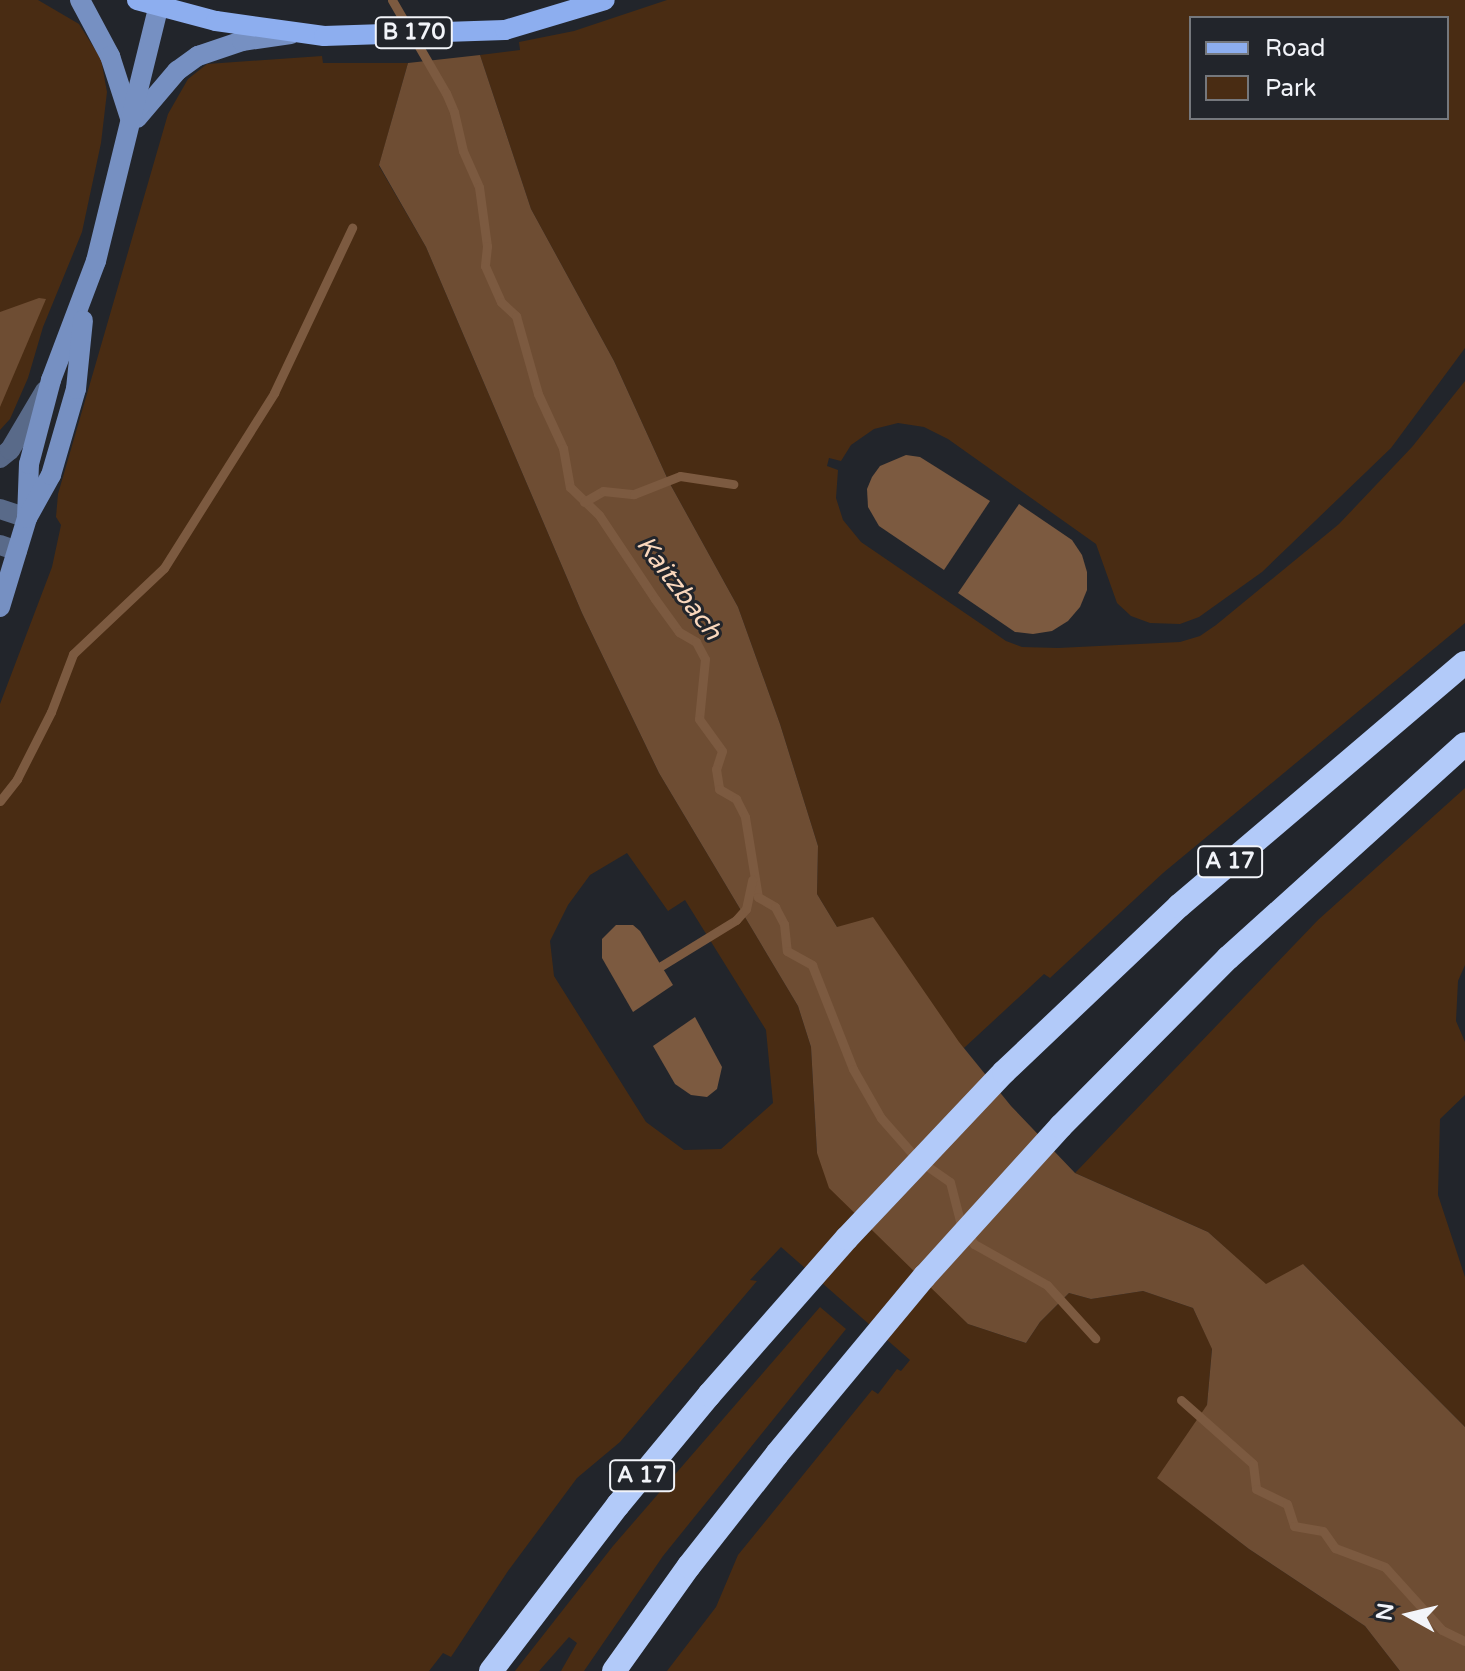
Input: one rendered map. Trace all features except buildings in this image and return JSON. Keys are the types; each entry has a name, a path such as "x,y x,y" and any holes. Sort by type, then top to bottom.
{"highway":[{"name":"A 17","path":"491,1671 618,1505 802,1288 1004,1072 1179,906 1465,663"},
{"name":"A 17","path":"614,1671 689,1566 868,1344 1061,1126 1228,958 1465,744"}],"main road":[{"path":"80,0 110,56 132,124"},
{"name":"B 170","path":"137,0 293,34 324,36 505,30 605,0"},
{"path":"27,518 29,464 51,380 86,296 132,124 160,3"},
{"path":"132,124 177,71 198,56 242,41 293,34"},
{"path":"0,607 9,548 51,475 76,389 86,296"}],"street":[{"path":"0,458 10,450 51,380"},
{"path":"0,509 27,518"}],"green space":[{"path":"0,0 38,0 79,24 101,59 107,92 101,143 82,232 43,327 28,378 10,419 0,430"},
{"path":"667,0 1465,0 1465,348 1391,448 1262,572 1199,617 1180,624 1150,623 1131,616 1117,603 1096,544 948,439 924,427 898,423 874,429 851,445 841,461 829,458 827,466 838,470 836,498 843,520 861,542 1006,641 1022,647 1058,648 1180,642 1200,636 1216,625 1339,524 1412,447 1465,381 1465,623 1163,873 1050,978 1044,974 964,1048 837,927 817,894 818,846 780,724 738,607 669,482 614,361 531,209 480,55 520,50 519,42 574,31"},
{"path":"322,56 323,63 408,63 379,166 426,247 582,613 659,773 798,1006 811,1047 817,1153 968,1324 1026,1343 1040,1322 1069,1293 1091,1299 1143,1291 1193,1308 1212,1348 1207,1406 1158,1478 1249,1549 1365,1626 1400,1671 667,1671 716,1607 738,1555 872,1390 878,1394 897,1369 901,1371 910,1360 781,1247 750,1280 757,1281 620,1442 577,1478 508,1571 451,1657 443,1653 429,1671 0,1671 0,704 52,567 61,525 56,517 58,494 168,114 188,79 207,64","holes":["627,853 668,911 685,900 766,1030 773,1103 721,1149 684,1150 646,1122 554,976 550,941 568,905 590,875"]},
{"path":"1465,788 1465,965 1458,981 1456,1021 1465,1042 1465,1095 1440,1119 1438,1195 1465,1277 1465,1427 1304,1265 1266,1285 1208,1232 1075,1173 1318,920"},
{"path":"820,1307 846,1329 663,1556 584,1671 561,1671 577,1643 569,1637 539,1671 515,1671 613,1546"}],"shaded area":[{"path":"480,55 531,209 614,361 669,482 738,607 780,724 818,846 817,894 837,927 873,917 959,1042 1011,1106 1075,1173 1208,1232 1266,1284 1303,1264 1465,1427 1465,1671 1400,1671 1365,1626 1249,1549 1157,1478 1207,1405 1212,1349 1193,1308 1143,1291 1091,1299 1069,1293 1040,1322 1026,1343 968,1324 829,1188 817,1153 811,1047 798,1006 659,773 582,613 426,247 379,165 408,63"},
{"path":"39,298 46,299 0,407 0,312"},
{"path":"906,455 920,457 990,501 944,570 879,526 868,507 867,489 880,466"},
{"path":"1019,504 1072,540 1082,555 1087,572 1087,590 1080,607 1068,621 1052,631 1033,634 1015,632 958,593"},
{"path":"616,925 633,925 640,931 673,985 633,1012 602,958 602,939"},
{"path":"695,1017 722,1067 717,1089 707,1097 691,1095 675,1084 653,1046"}],"waterway":[{"name":"Kaitzbach","path":"392,0 454,112 463,151 479,187 487,246 485,266 501,302 516,316 538,394 563,448 570,487 599,515 679,632 696,642 705,659 699,719 722,751 716,769 719,789 736,799 745,817 758,897 775,907 784,924 787,951 812,965 853,1069 881,1118 917,1159 950,1182 960,1221 974,1244 1047,1285 1095,1338"},
{"path":"0,801 17,779 51,712 73,654 164,568 274,393 352,228"},
{"path":"584,502 603,491 634,494 680,476 733,484"},
{"path":"661,966 736,920 746,909 752,880"},
{"name":"Kaitzbach","path":"1181,1400 1253,1464 1256,1489 1287,1504 1294,1526 1323,1531 1335,1548 1385,1567 1442,1630 1465,1641"}]}
